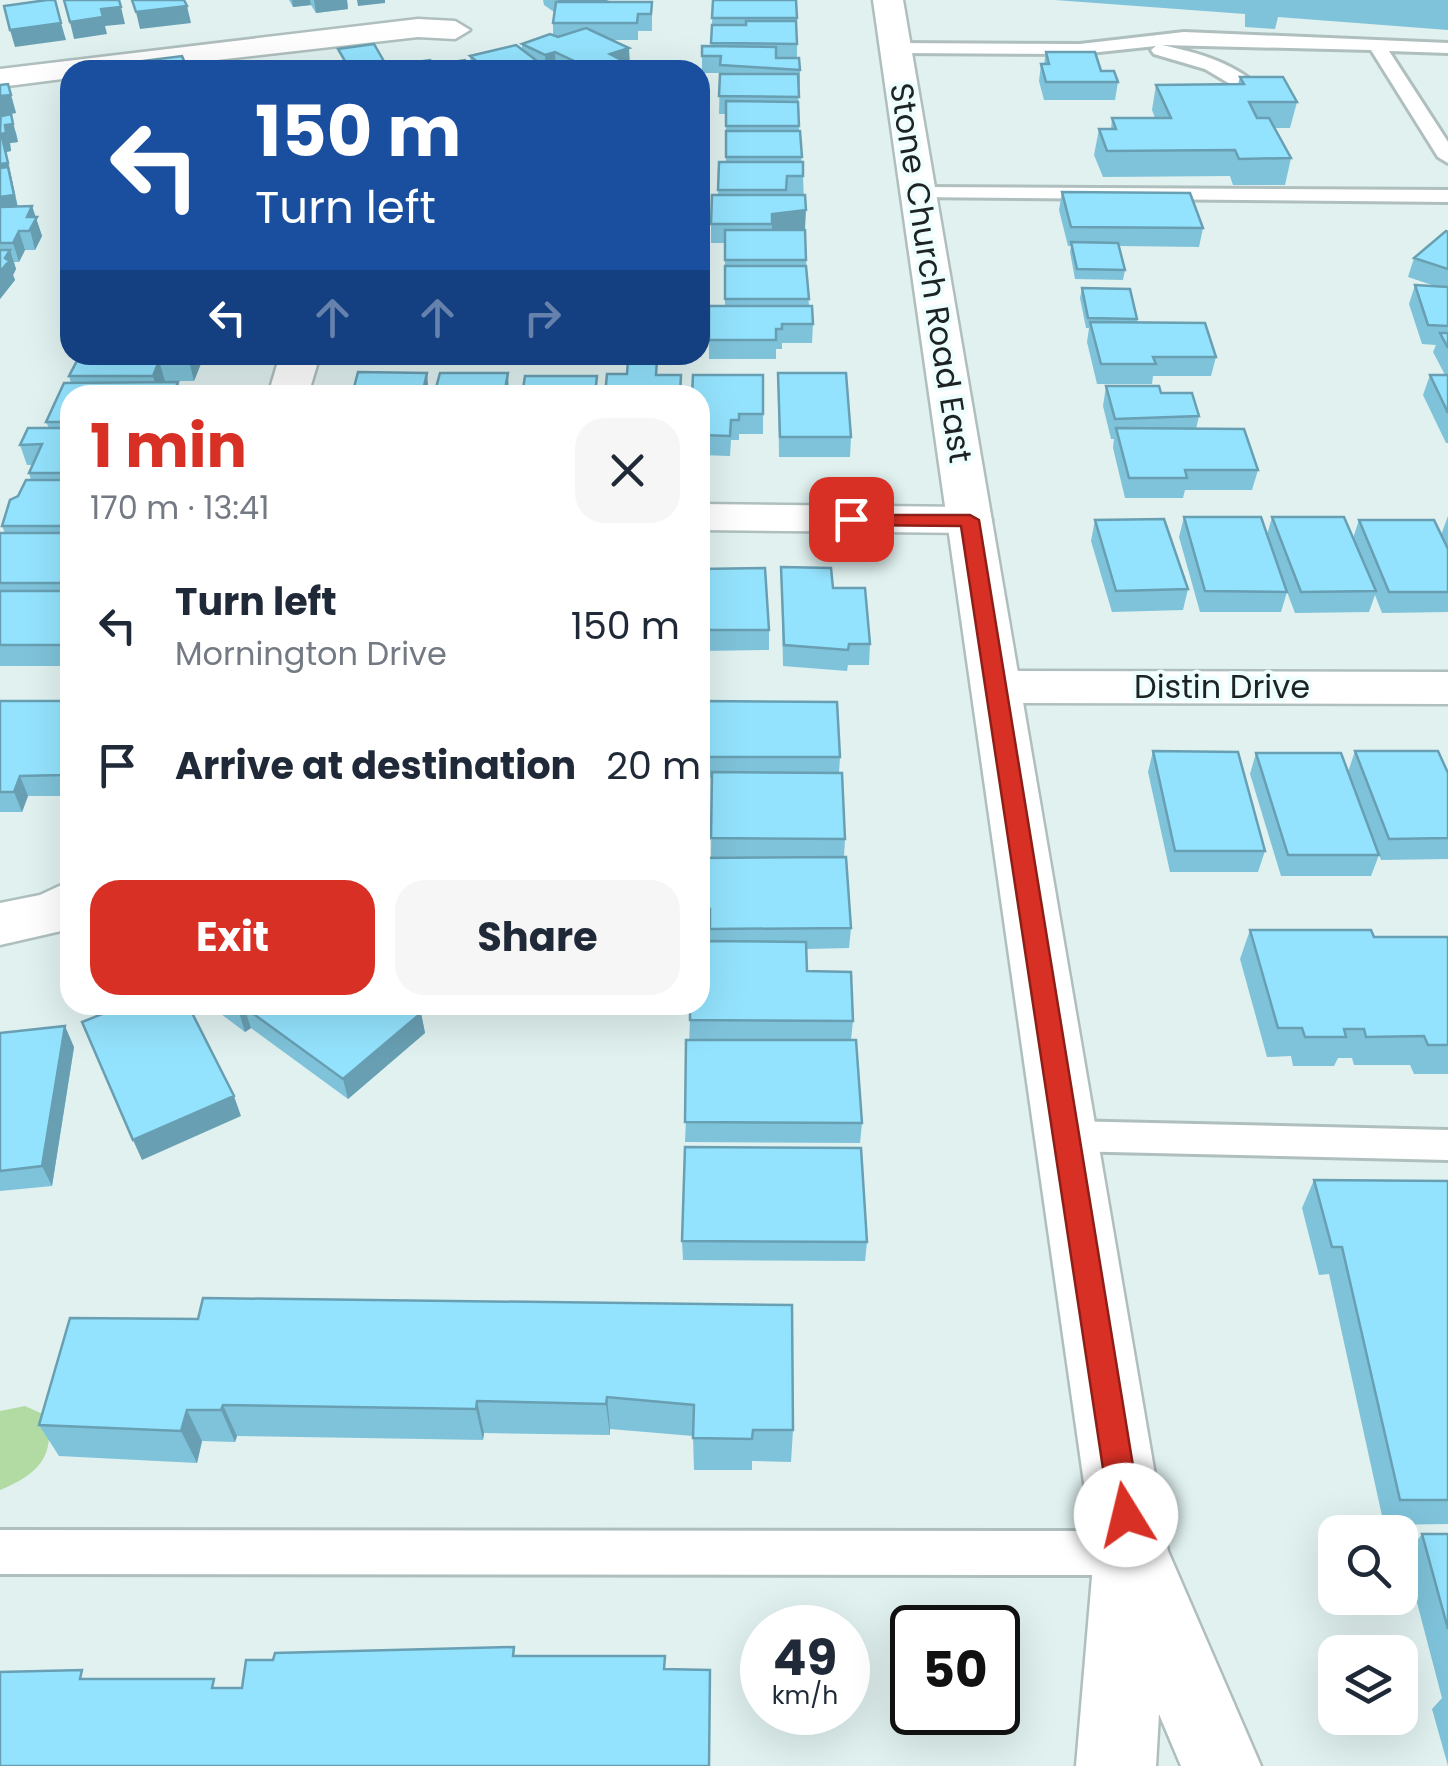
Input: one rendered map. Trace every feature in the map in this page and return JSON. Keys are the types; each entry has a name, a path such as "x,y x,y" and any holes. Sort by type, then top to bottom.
{"main road":[{"path":"236,15 254,58"},
{"name":"Stone Church Road East","path":"892,24 1132,1553 1116,1766"},
{"path":"229,60 418,28 455,30"},
{"path":"0,78 60,73"},
{"path":"710,517 970,520"},
{"name":"Distin Drive","path":"996,687 1448,688"},
{"path":"0,924 60,910"},
{"name":"Stone Church Road East","path":"1132,1553 1221,1766"}],"lane":[{"path":"892,24 1080,49 1184,37 1448,48"},
{"path":"1131,43 1195,58 1237,76 1257,94"},
{"path":"1377,46 1448,157"},
{"path":"918,193 1304,187 1448,196"},
{"path":"1066,1136 1448,1145"},
{"path":"0,1552 1132,1553"}],"green space":[{"path":"25,1406 45,1415 49,1441 46,1452 34,1470 0,1490 0,1411"}],"building":[{"path":"55,0 61,23 10,30 4,6"},
{"path":"64,0 119,0 121,7 101,9 103,17 70,22"},
{"path":"132,0 184,0 187,6 136,12"},
{"path":"713,0 796,0 797,18 712,18"},
{"path":"556,2 652,2 651,14 638,14 637,23 553,23"},
{"path":"746,21 796,21 797,44 711,43 712,25 746,25"},
{"path":"586,28 629,48 610,54 621,60 572,60 555,52 545,55 522,44 550,34 558,37"},
{"path":"374,44 383,60 344,60 338,49"},
{"path":"516,45 536,60 475,60 470,56"},
{"path":"702,46 776,47 776,58 799,58 800,70 720,65 721,56 702,56"},
{"path":"1046,52 1095,52 1101,71 1114,71 1118,82 1046,82 1041,64 1049,64"},
{"path":"182,56 184,60 150,60"},
{"path":"720,74 798,74 799,97 719,96"},
{"path":"1240,77 1283,77 1297,102 1249,102 1257,118 1269,118 1291,158 1239,159 1235,150 1107,151 1099,129 1116,129 1112,118 1171,118 1156,85 1244,84"},
{"path":"8,84 11,95 0,96 0,85"},
{"path":"726,101 798,102 799,126 726,126"},
{"path":"1,107 2,116 11,114 13,124 5,125 6,133 0,134"},
{"path":"726,131 800,131 802,157 726,157"},
{"path":"2,137 8,163 0,164"},
{"path":"719,162 803,162 803,176 787,176 786,190 718,190"},
{"path":"8,167 14,195 0,197 0,168"},
{"path":"1062,192 1190,193 1203,228 1071,227"},
{"path":"712,195 805,195 806,210 772,214 772,224 711,224"},
{"path":"32,206 27,217 37,217 29,231 19,231 13,243 0,243 0,207"},
{"path":"725,230 805,230 806,260 725,260"},
{"path":"1446,231 1448,269 1414,258"},
{"path":"1071,242 1118,243 1125,270 1077,269"},
{"path":"0,250 10,250 5,258 9,261 0,272"},
{"path":"725,266 806,266 809,299 725,299"},
{"path":"1415,285 1448,287 1448,326 1428,325"},
{"path":"1082,288 1130,289 1137,319 1088,318"},
{"path":"710,306 812,306 813,324 782,324 782,329 776,329 776,340 710,340"},
{"path":"1090,322 1205,323 1216,357 1153,357 1156,364 1101,364"},
{"path":"75,365 157,365 153,376 69,376"},
{"path":"628,365 657,365 656,375 681,375 680,385 606,385 607,374 627,374"},
{"path":"358,372 427,373 424,385 355,385"},
{"path":"440,373 508,373 506,385 437,385"},
{"path":"778,373 846,373 851,437 780,437"},
{"path":"693,375 763,375 763,414 739,414 739,420 731,420 730,436 710,435 710,385 692,385"},
{"path":"1430,375 1448,375 1448,413"},
{"path":"525,376 597,376 596,385 524,385"},
{"path":"178,382 177,385 64,383"},
{"path":"1106,386 1159,386 1161,393 1192,393 1199,416 1115,419"},
{"path":"60,392 60,422 46,422"},
{"path":"28,428 60,428 60,473 29,473 42,444 20,445"},
{"path":"1116,428 1244,429 1258,470 1185,470 1187,478 1129,478"},
{"path":"26,480 60,480 60,526 2,526 10,500 18,496"},
{"path":"1184,517 1261,517 1287,592 1205,591"},
{"path":"1272,517 1344,517 1376,591 1301,592"},
{"path":"1164,519 1188,589 1116,591 1095,520"},
{"path":"1359,520 1434,520 1448,549 1448,592 1389,592"},
{"path":"0,533 60,533 60,583 0,583"},
{"path":"781,567 831,568 833,588 865,588 870,644 849,644 848,650 784,645"},
{"path":"765,568 769,630 710,630 710,569"},
{"path":"0,591 60,591 60,645 0,645"},
{"path":"0,701 60,701 60,775 20,776 14,792 0,792"},
{"path":"710,701 837,702 840,757 710,757"},
{"path":"1153,751 1238,752 1265,851 1175,851"},
{"path":"1355,751 1438,751 1448,773 1448,838 1389,839"},
{"path":"1256,753 1341,753 1379,855 1288,855"},
{"path":"712,772 842,773 845,839 711,838"},
{"path":"846,857 851,928 710,929 710,858"},
{"path":"1250,930 1371,930 1374,937 1448,937 1448,1045 1428,1045 1424,1036 1366,1037 1364,1029 1344,1029 1346,1037 1305,1037 1302,1028 1278,1028"},
{"path":"710,941 806,942 807,971 851,972 853,1021 690,1020 690,1015 710,1015"},
{"path":"100,1015 193,1015 234,1096 133,1140 82,1022"},
{"path":"255,1015 419,1015 343,1079"},
{"path":"65,1026 42,1166 0,1171 0,1033"},
{"path":"686,1040 856,1040 862,1123 685,1122"},
{"path":"685,1147 861,1148 867,1242 682,1241"},
{"path":"1314,1180 1448,1181 1448,1500 1400,1500 1342,1247 1332,1247"},
{"path":"203,1298 792,1305 793,1430 753,1430 752,1439 693,1438 694,1405 607,1397 606,1404 477,1401 476,1409 223,1405 221,1410 187,1410 181,1431 39,1425 70,1318 198,1319"},
{"path":"1422,1534 1448,1534 1448,1629"},
{"path":"514,1647 513,1656 665,1656 664,1669 710,1670 709,1766 0,1766 0,1672 82,1670 80,1679 214,1679 212,1688 242,1688 246,1660 273,1660 275,1653"}],"route":[{"path":"851,519 970,520 1126,1515"}]}
